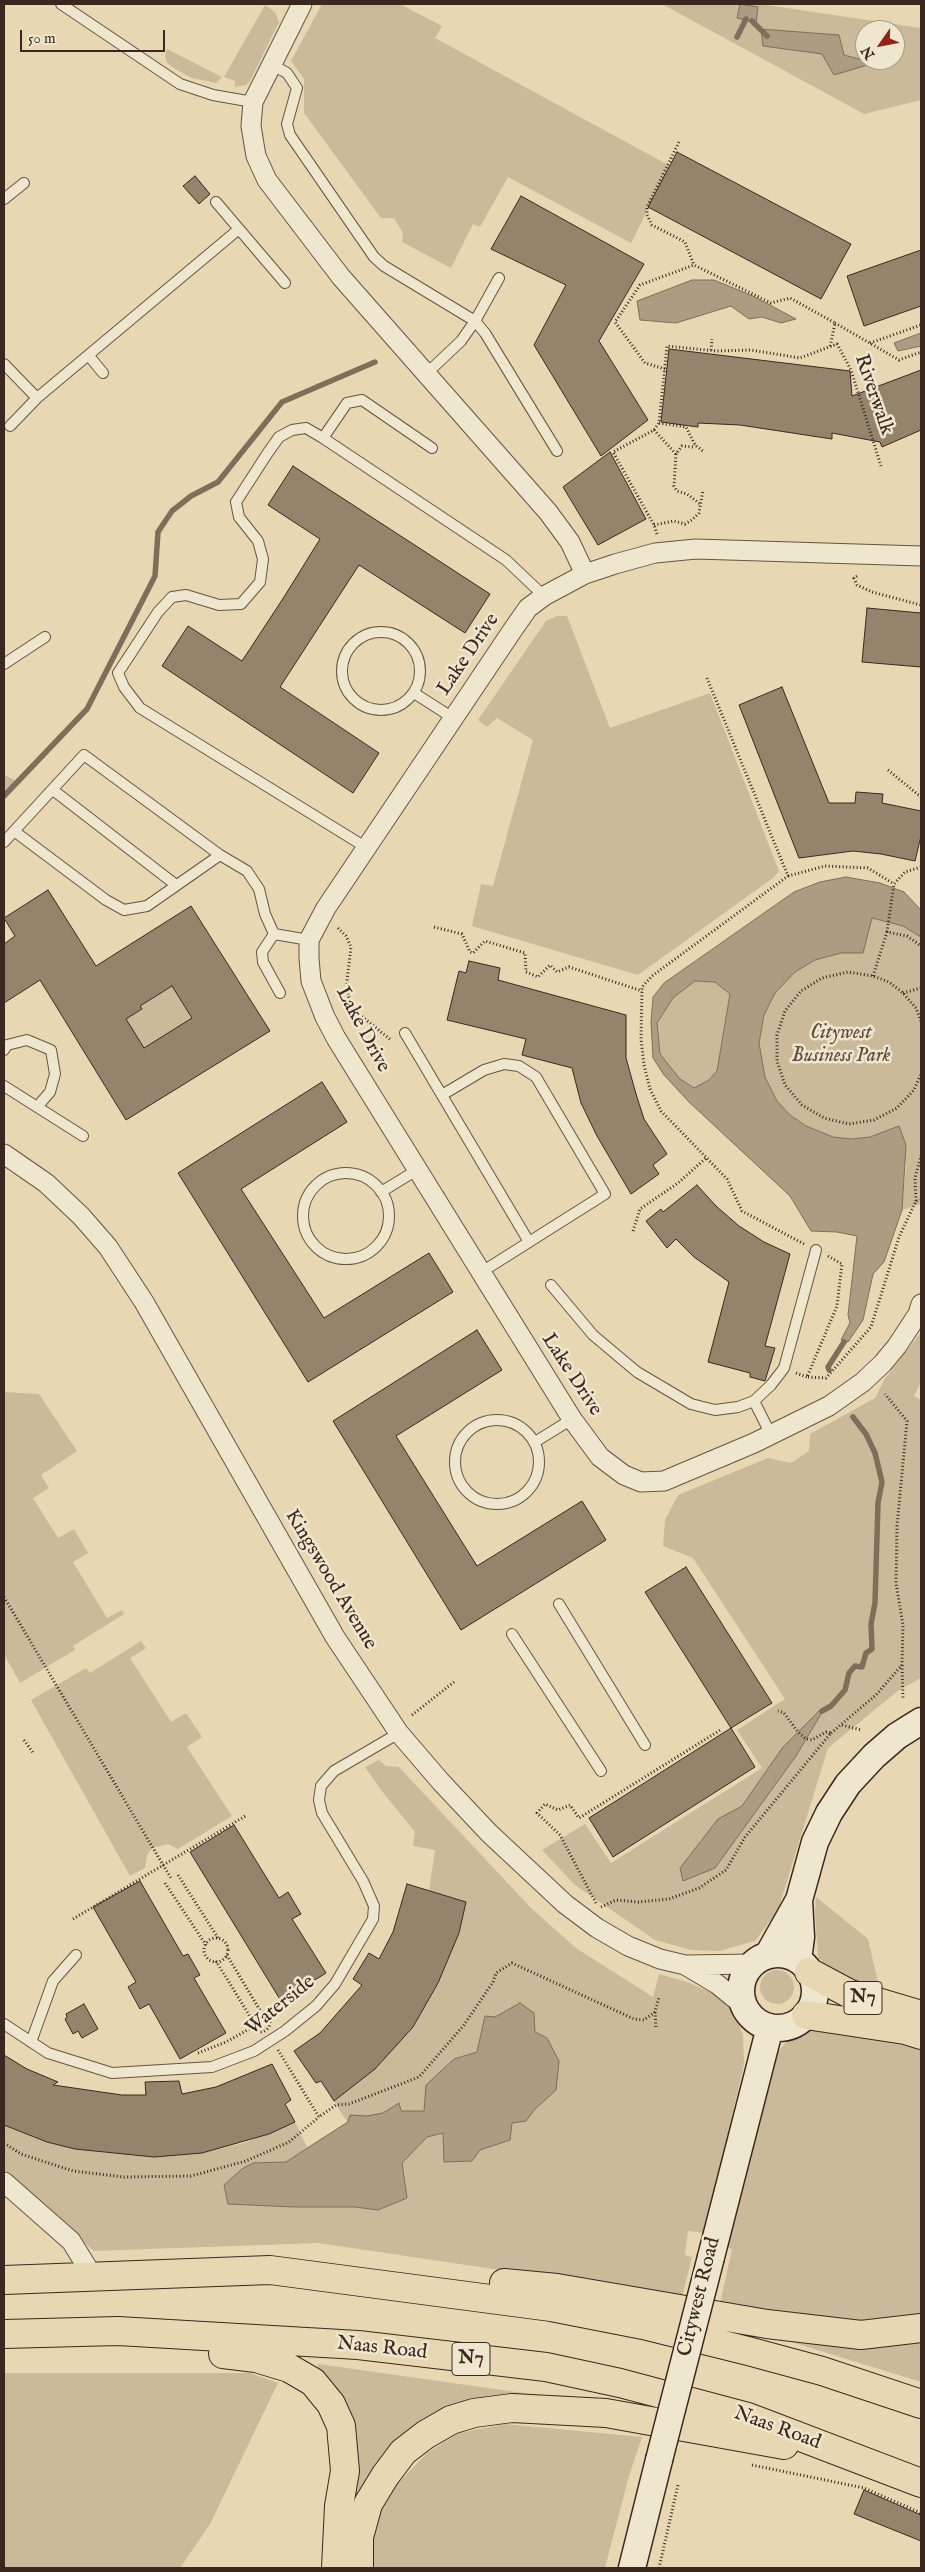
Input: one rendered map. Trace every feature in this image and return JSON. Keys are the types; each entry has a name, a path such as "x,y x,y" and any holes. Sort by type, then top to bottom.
{"highway":[{"name":"N7","path":"804,1966 850,1994 921,2015"},
{"name":"N7","path":"806,2015 905,2030 921,2035"},
{"path":"4,2280 357,2268 558,2288 766,2324 861,2335 921,2328"},
{"path":"270,2270 551,2307 643,2325 822,2371 921,2404"},
{"name":"Naas Road","path":"4,2334 118,2331 348,2344 546,2367 620,2383 748,2417 921,2485"},
{"path":"4,2346 202,2352 256,2358 289,2368 313,2382 331,2404 340,2426 344,2449 345,2471 339,2506 336,2568"},
{"name":"N7","path":"358,2568 359,2537 368,2504 385,2476 403,2452 425,2435 451,2420 474,2413 512,2408 606,2413 713,2430 823,2453 921,2485"}],"main road":[{"path":"760,1960 789,1956 804,1966 814,1982 814,1994 806,2015 789,2026 770,2027 759,2023 744,2006 742,1984 799,1900 815,1842 829,1813 848,1784 897,1736 921,1721"},
{"path":"799,1900 804,1966"},
{"name":"Citywest Road","path":"632,2568 665,2471 711,2257 770,2027"}],"street":[{"path":"302,4 253,102 251,126 256,156 267,180 341,277 425,375 548,512 570,542 585,574"},
{"name":"Lake Drive","path":"921,556 696,548 659,553 585,574 544,596 528,608 514,628 326,908 309,940 311,981 325,1017 480,1273 572,1419 600,1457 624,1475 641,1482 664,1481 771,1435 829,1406 864,1382 897,1346 918,1314 921,1304"},
{"name":"Kingswood Avenue","path":"4,1154 46,1183 81,1216 108,1247 144,1302 335,1637 399,1732 489,1833 565,1904 597,1928 628,1946 660,1960 685,1965 760,1960"},
{"name":"Kingswood Avenue","path":"685,1965 717,1984 744,2006"},
{"path":"4,2182 71,2242 92,2276"}],"lane":[{"path":"61,4 180,84 213,95 253,102"},
{"path":"272,65 287,73 297,88 287,124 290,135 374,257 384,266 475,322 485,332 557,451"},
{"path":"4,199 24,183"},
{"path":"216,202 285,283"},
{"path":"10,426 36,398 89,356 239,229"},
{"path":"425,375 461,341 475,322 500,278"},
{"path":"89,356 103,372"},
{"path":"4,364 36,398"},
{"path":"324,438 347,403 362,400 432,448"},
{"path":"367,848 140,708 124,687 118,673 158,612 172,597 186,595 219,605 242,604 260,582 263,559 258,541 239,517 236,502 279,437 292,430 306,428 324,438 506,560 544,596"},
{"path":"371,632 386,632 402,637 412,646 419,660 420,676 414,694 393,709 376,711 362,706 350,696 342,680 341,666 347,651 356,640 371,632"},
{"path":"4,664 45,638"},
{"path":"414,694 453,718"},
{"path":"4,842 84,755 220,855 247,871 259,889 265,914 274,934"},
{"path":"53,790 176,885"},
{"path":"14,831 106,900 124,910 147,906 220,855"},
{"path":"274,934 309,940"},
{"path":"274,934 262,952 263,962 280,993"},
{"path":"405,1033 529,1242"},
{"path":"4,1050 7,1045 27,1040 51,1050 55,1074 50,1092 37,1106"},
{"path":"442,1095 484,1070 504,1064 519,1066 536,1077 606,1194 480,1273"},
{"path":"4,1086 83,1136"},
{"path":"381,1192 417,1170"},
{"path":"354,1174 369,1181 381,1192 387,1208 388,1225 384,1236 368,1253 358,1258 335,1258 324,1253 308,1236 304,1226 304,1205 312,1191 323,1180 333,1175 354,1174"},
{"path":"551,1285 575,1316 606,1347 659,1386 691,1404 715,1410 738,1407 754,1401 771,1385 784,1368 816,1250"},
{"path":"754,1401 771,1435"},
{"path":"535,1442 572,1419"},
{"path":"490,1420 511,1422 521,1426 535,1442 539,1453 538,1476 532,1486 515,1501 504,1504 481,1502 471,1496 457,1477 455,1467 458,1446 463,1436 480,1423 490,1420"},
{"path":"559,1604 645,1745"},
{"path":"512,1634 601,1771"},
{"name":"Waterside","path":"4,2024 48,2053 112,2073 212,2066 254,2051 278,2036 316,2006 336,1984 373,1919 374,1906 363,1881 322,1813 319,1800 321,1786 334,1772 399,1732"},
{"path":"31,2042 53,1981 76,1955"}],"path":[{"path":"659,553 654,525 613,452 654,430 659,423 664,369 644,363 615,322 640,285 694,265 685,242 652,224 647,216 647,207 679,142"},
{"name":"Riverwalk","path":"694,265 771,303 790,298 899,360 921,352"},
{"name":"Riverwalk","path":"830,344 835,323"},
{"name":"Riverwalk","path":"869,344 921,325"},
{"path":"711,350 712,339"},
{"name":"Riverwalk","path":"664,369 668,346 711,350 751,350 800,358 830,344 838,344 845,355 881,466"},
{"path":"659,423 686,427 695,445 703,451"},
{"path":"654,430 676,454"},
{"path":"695,445 693,447 682,446 676,454 674,486 677,492 687,494 700,504"},
{"path":"654,525 674,521 685,524 699,513 703,490"},
{"path":"857,576 854,578 857,585 872,592 921,605"},
{"path":"707,678 788,876"},
{"path":"888,770 921,797"},
{"path":"894,886 868,868 826,866 788,876 652,976 642,987 641,1039 650,1089 661,1111 727,1179 742,1211 842,1264 837,1306 807,1377 826,1378 871,1327 899,1237 916,1201 915,1178 921,1156"},
{"path":"873,976 887,932 894,886 905,872 921,867"},
{"path":"434,927 462,934 472,953 486,940 525,954 526,972 538,976 550,965 557,972 569,967 642,992"},
{"path":"338,928 346,936 351,947 347,981 348,996 355,1011 390,1038 404,1054 416,1051"},
{"path":"887,932 908,936 921,946"},
{"path":"921,1021 916,1008 903,993 889,982 873,976 848,972 822,978 801,991 785,1011 777,1035 777,1061 786,1085 802,1105 824,1118 848,1124 874,1120 897,1108 914,1090 921,1074"},
{"path":"903,993 921,988"},
{"path":"633,1231 640,1209 678,1184 706,1158"},
{"path":"916,1201 921,1200"},
{"path":"885,1394 907,1420 897,1526 896,1583 903,1625 903,1698"},
{"path":"4,1597 172,1880"},
{"path":"722,1729 579,1818 570,1805 558,1810 545,1804 536,1813 560,1835 599,1909 616,1900 638,1902 669,1899 699,1888 726,1870 745,1836 831,1733 876,1695 902,1664"},
{"path":"412,1715 454,1682"},
{"path":"778,1711 784,1713 798,1732 806,1739 812,1740 826,1732 831,1733"},
{"path":"841,1724 861,1730"},
{"path":"24,1740 34,1754"},
{"path":"73,1919 246,1815"},
{"path":"178,1875 218,1938 226,1944 227,1955 261,2012 269,2018 269,2028 260,2032 252,2028"},
{"path":"165,1883 206,1945 206,1956 215,1961 251,2018 252,2028"},
{"path":"206,1945 210,1940 218,1938"},
{"path":"215,1961 222,1960 227,1955"},
{"path":"4,2143 21,2154 73,2171 124,2177 191,2176 246,2161 289,2142 336,2105 349,2104 419,2077 464,2025 493,1982 496,1973 512,1963 634,2019 644,2020 656,2012"},
{"path":"656,2029 656,2012 659,1997"},
{"path":"251,2018 255,2013 261,2012"},
{"path":"189,2056 226,2042 252,2028"},
{"path":"277,2047 319,2117"},
{"path":"744,2463 864,2488 921,2513"},
{"path":"659,2568 678,2485 665,2471"}],"green space":[{"path":"322,4 400,4 442,26 435,38 670,166 631,243 508,177 480,227 473,224 451,268 402,242 403,233 394,218 381,218 304,113 304,79 291,61"},
{"path":"662,4 760,4 867,20 855,20 855,70 905,70 905,26 921,28 921,100 864,114"},
{"path":"265,5 275,12 279,22 250,81 246,85 235,87 235,81 224,77"},
{"path":"167,49 222,77 216,83 192,78 167,63 165,56"},
{"path":"557,616 567,616 610,728 710,693 779,871 773,878 638,975 472,926 481,884 493,886 533,740 497,718 487,727 478,720 546,621"},
{"path":"4,775 17,781 4,796"},
{"name":"Citywest Business Park","path":"872,918 903,926 921,937 921,1204 902,1210 906,1164 888,1132 870,1137 851,1139 833,1137 806,1126 790,1115 777,1101 765,1077 760,1060 759,1043 764,1015 775,993 795,972 815,960 841,953 862,953"},
{"path":"695,981 715,982 730,994 717,1071 709,1080 694,1088 680,1079 660,1054 657,1023 673,998"},
{"path":"175,984 183,1004 192,1018 141,1050 126,1019 142,1010 140,1006"},
{"path":"921,1332 921,1382 914,1396 921,1400 921,1678 899,1690 828,1748 778,1910 755,1941 719,1951 691,1950 655,1940 575,1885 542,1850 585,1824 611,1863 762,1768 737,1730 785,1699 693,1558 663,1546 665,1520 678,1495 768,1458 791,1463 809,1451 810,1434 875,1398 884,1380"},
{"path":"4,1392 39,1394 77,1451 41,1475 49,1488 33,1498 58,1538 74,1529 88,1553 73,1562 107,1618 122,1610 124,1614 73,1646 75,1650 20,1683 4,1654"},
{"path":"141,1641 146,1648 130,1658 171,1722 186,1713 202,1737 187,1747 232,1816 178,1849 168,1844 152,1848 147,1855 145,1868 130,1876 31,1700 86,1668 90,1673"},
{"path":"379,1760 386,1766 399,1767 531,1908 576,1948 653,1997 659,1974 687,1982 710,1992 721,1999 735,2014 743,2035 744,2064 705,2233 688,2231 685,2255 692,2257 682,2297 318,2243 94,2251 4,2173 4,2125 39,2139 75,2149 154,2157 202,2153 244,2143 295,2122 307,2147 347,2122 334,2101 375,2069 413,2027 438,1983 459,1933 466,1902 429,1891 435,1850 413,1846 415,1832 365,1767"},
{"path":"816,1897 868,1939 880,1991 846,1982 818,1958"},
{"path":"777,1970 784,1971 789,1975 793,1980 793,1994 789,1999 784,2003 777,2004 770,2003 765,1999 761,1994 760,1987 761,1980 765,1975 770,1971"},
{"path":"810,2025 921,2042 921,2319 835,2325 719,2308 732,2249 723,2246 772,2060 785,2043"},
{"path":"785,2339 921,2339 921,2382 788,2341"},
{"path":"318,2364 573,2400 475,2406 362,2494 352,2494 357,2469 356,2429 347,2407 317,2370"},
{"path":"4,2373 250,2373 278,2383 210,2524 180,2568 4,2568"},
{"path":"505,2424 642,2437 629,2476 605,2568 369,2568 377,2518 398,2483 427,2453 459,2433"}],"shaded area":[{"path":"740,4 758,7 756,23 737,18"},
{"path":"761,29 839,35 844,55 855,58 855,69 834,75 822,54 763,46"},
{"path":"692,280 714,280 753,296 796,319 781,323 762,317 749,319 731,306 676,323 640,320 637,301"},
{"path":"921,333 921,346 898,351 894,343"},
{"path":"846,877 880,883 904,892 921,910 921,937 903,926 872,918 863,953 841,953 815,960 795,972 775,993 764,1015 759,1043 765,1077 777,1101 790,1115 806,1126 833,1137 851,1139 870,1137 899,1126 906,1145 902,1210 884,1262 873,1274 863,1320 848,1342 841,1340 850,1323 848,1315 857,1236 837,1232 811,1231 790,1196 689,1102 664,1075 653,1058 651,1022 653,997 664,983 794,892 820,882","holes":["695,981 715,982 730,994 717,1071 709,1080 694,1088 680,1079 660,1054 657,1023 673,998"]},
{"path":"819,1711 821,1714 796,1756 715,1868 683,1881 680,1868 718,1819 742,1806 783,1747"},
{"path":"520,2003 534,2013 535,2032 547,2038 559,2061 556,2090 535,2109 526,2121 512,2123 510,2140 480,2150 472,2161 444,2162 443,2133 427,2137 402,2163 407,2198 378,2210 355,2207 228,2204 224,2185 242,2169 253,2163 286,2162 348,2122 350,2115 367,2116 383,2113 399,2103 401,2111 424,2111 426,2085 454,2059 477,2052 485,2016 495,2017"}],"building":[{"path":"677,152 851,244 821,299 648,207"},
{"path":"195,176 210,194 199,204 183,186"},
{"path":"521,196 644,264 599,341 648,420 601,456 534,345 566,285 491,249"},
{"path":"921,250 921,306 864,326 847,276"},
{"path":"669,349 850,371 852,396 921,370 921,430 882,447 880,442 832,433 832,439 740,425 698,423 698,427 661,422"},
{"path":"610,452 646,519 598,545 563,487"},
{"path":"293,466 490,594 465,633 359,565 280,687 379,753 353,793 162,666 188,626 242,661 284,597 320,539 268,505"},
{"path":"867,608 921,613 921,667 862,662"},
{"path":"782,687 829,803 855,803 856,792 883,794 882,803 921,811 921,836 915,861 853,851 799,858 739,705"},
{"path":"48,890 96,966 191,906 270,1031 126,1120 40,980 4,1003 4,944 15,936 4,918","holes":["172,986 192,1018 144,1048 126,1019 142,1009 140,1006"]},
{"path":"469,961 500,968 498,980 626,1015 626,1058 636,1094 644,1119 667,1154 653,1165 659,1174 631,1194 597,1136 581,1103 572,1068 522,1055 526,1039 447,1020 459,971 466,973"},
{"path":"322,1082 347,1122 241,1189 324,1318 429,1253 453,1292 308,1382 178,1173"},
{"path":"697,1185 716,1206 739,1226 764,1242 790,1254 765,1346 775,1348 765,1381 750,1377 750,1373 708,1362 729,1282 694,1257 676,1239 667,1248 646,1221 661,1209 663,1212"},
{"path":"477,1330 502,1370 396,1436 477,1566 582,1501 606,1540 461,1630 333,1421"},
{"path":"686,1567 772,1703 731,1728 645,1592"},
{"path":"731,1728 755,1767 613,1857 589,1818"},
{"path":"234,1825 279,1898 288,1892 301,1914 292,1919 326,1973 281,2001 190,1852"},
{"path":"140,1881 183,1956 188,1954 200,1975 194,1978 226,2033 180,2059 149,2004 140,2009 128,1987 136,1982 93,1907"},
{"path":"407,1884 466,1902 459,1933 438,1983 413,2027 375,2069 334,2101 321,2081 316,2083 294,2051 320,2033 362,1985 353,1979 369,1953 379,1959 393,1932"},
{"path":"84,2004 98,2029 82,2038 78,2031 73,2034 65,2019 67,2017 66,2014"},
{"path":"4,2055 27,2069 58,2082 53,2085 122,2095 146,2095 145,2082 179,2081 182,2094 216,2087 272,2064 291,2100 285,2104 295,2122 269,2134 202,2153 154,2157 75,2149 47,2142 4,2125"},
{"path":"864,2490 921,2515 921,2541 854,2514"}],"waterway":[{"path":"737,37 746,19"},
{"path":"752,21 767,36"},
{"path":"4,796 87,709 155,576 158,532 172,511 191,496 218,482 282,402 375,362"},
{"path":"829,1370 828,1367 844,1342"},
{"path":"822,1711 831,1706 845,1690 849,1673 855,1666 862,1667 866,1653 872,1649 871,1624 875,1603 878,1503 882,1482 875,1453 866,1434 853,1417"}]}
